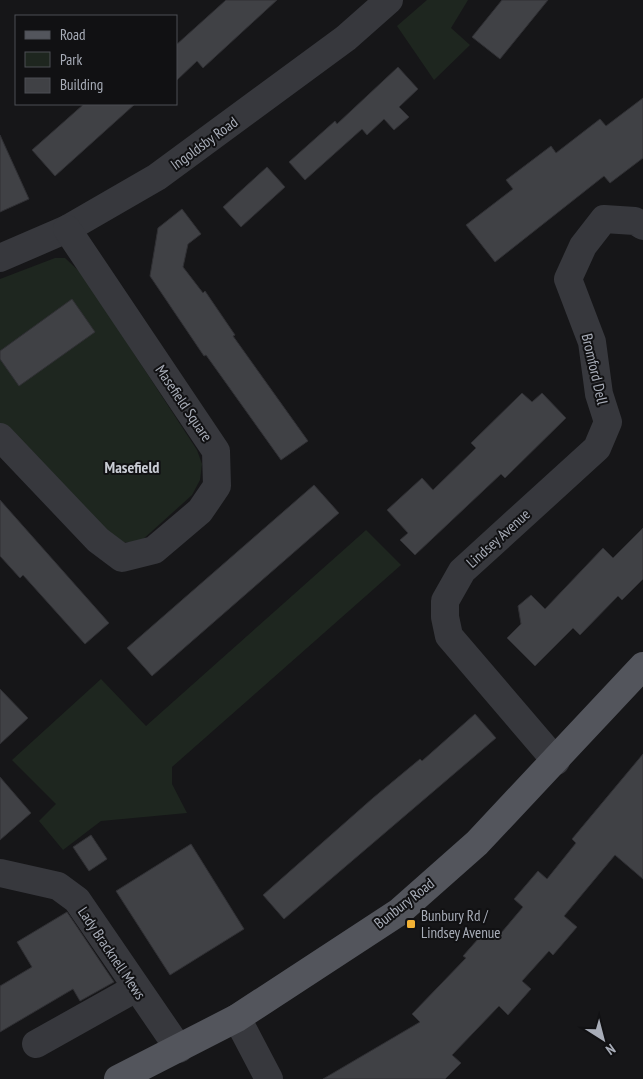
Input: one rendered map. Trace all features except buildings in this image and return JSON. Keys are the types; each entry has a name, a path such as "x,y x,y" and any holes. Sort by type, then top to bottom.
{"main road":[{"name":"Bunbury Road","path":"118,1079 237,1018 399,912 477,842 556,761 643,666"}],"street":[{"name":"Ingoldsby Road","path":"0,258 67,229 157,177 346,38 389,0"},
{"name":"Bromford Dell","path":"608,422 599,394 592,342 568,279 583,246 604,220 635,221 643,226"},
{"name":"Masefield Square","path":"0,437 98,540 122,558 154,550 200,511 217,486 216,451 67,229"},
{"name":"Lindsey Avenue","path":"556,761 449,636 445,617 445,601 462,571 597,448 608,422"},
{"name":"Lady Bracknell Mews","path":"0,873 58,886 77,900 179,1049"},
{"path":"36,1044 136,988"},
{"path":"237,1018 269,1079"}],"green space":[{"path":"427,0 468,0 451,28 470,45 434,80 397,26"},
{"path":"55,258 65,258 82,274 197,450 202,464 200,480 192,495 141,541 120,543 0,431 0,279"},
{"path":"366,530 401,565 172,767 172,784 187,813 101,821 63,850 39,821 56,804 12,760 101,679 146,726"}],"place":[{"name":"Bunbury Rd / Lindsey Avenue","path":"411,924"}],"district":[{"name":"Masefield","path":"132,467"}]}
